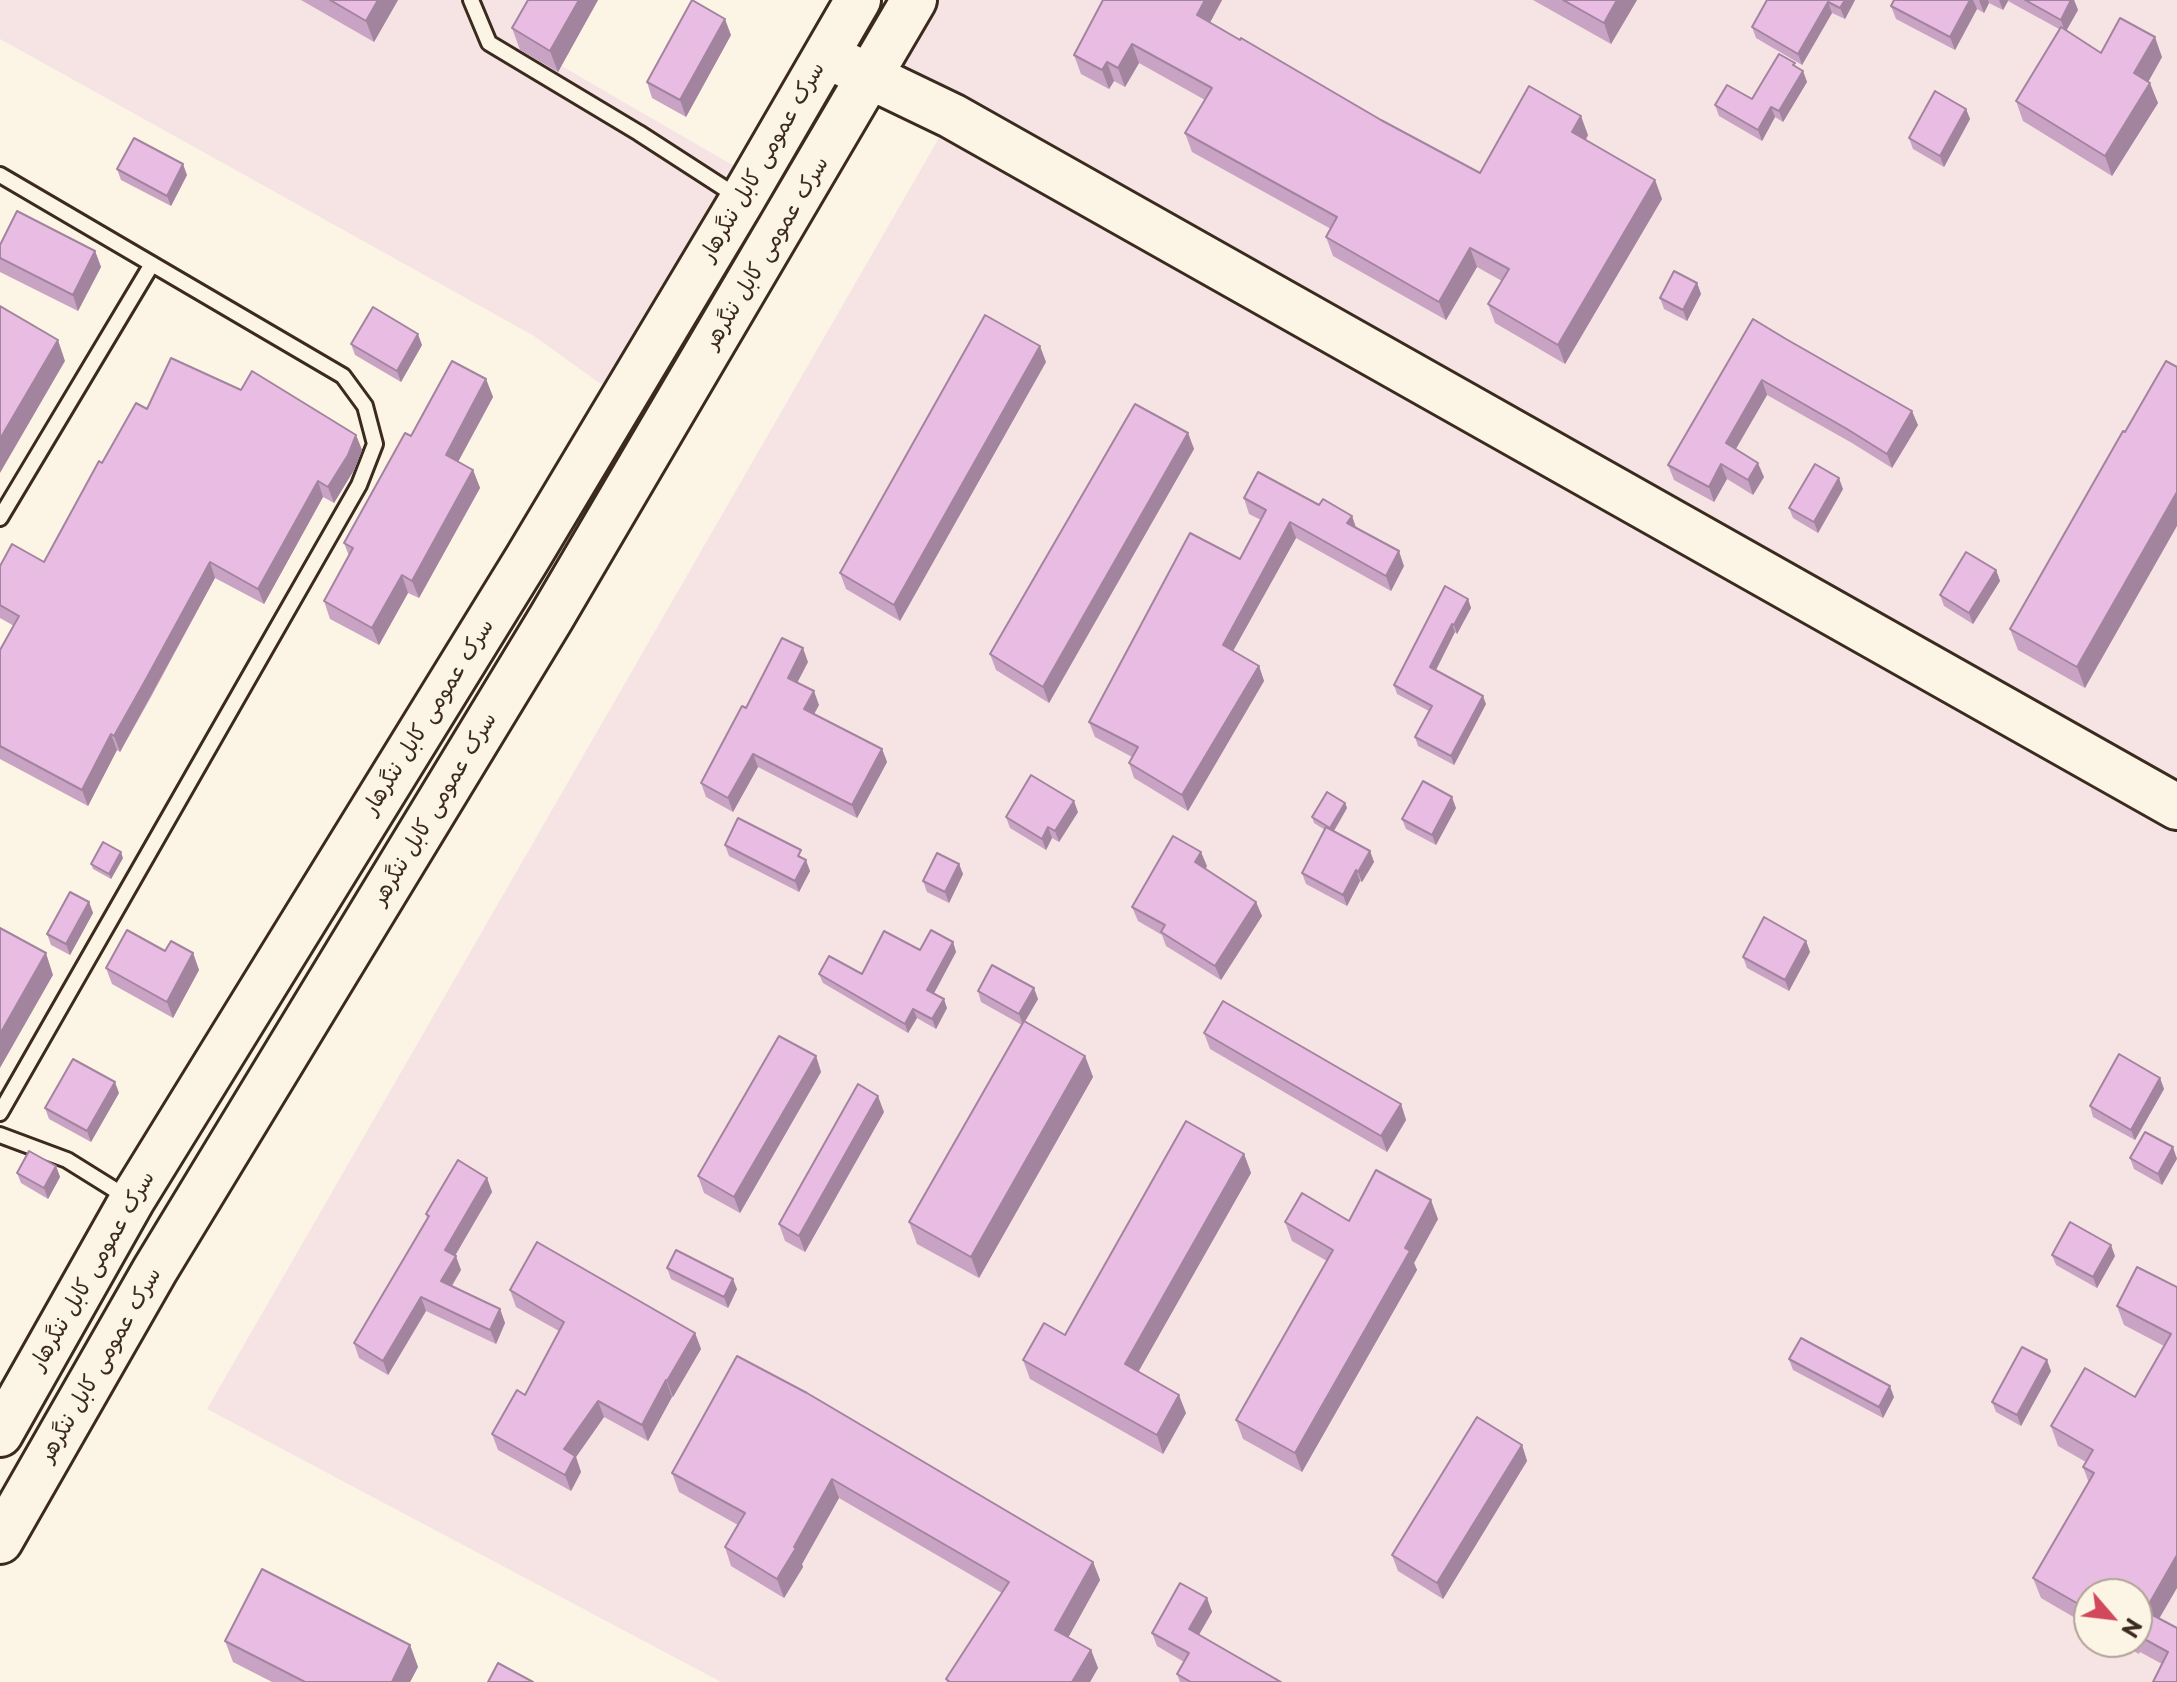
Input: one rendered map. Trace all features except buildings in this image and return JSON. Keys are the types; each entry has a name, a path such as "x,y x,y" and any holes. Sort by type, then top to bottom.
{"highway":[{"name":"سرک عمومی کابل ننگرهار","path":"0,1434 132,1200 527,559 858,0"},
{"path":"870,78 914,0"},
{"path":"826,55 966,124 2177,807"},
{"name":"سرک عمومی کابل ننگرهر","path":"0,1541 155,1270 551,618 870,78"}],"lane":[{"path":"471,0 489,43 639,133 742,200"},
{"path":"0,175 343,376 365,406 375,444 359,485 0,1113"},
{"path":"0,518 152,264"},
{"path":"0,1135 67,1160 132,1200"}],"shaded area":[{"path":"0,0 546,0 522,43 741,170 619,397 534,336 0,39"},
{"path":"914,0 2177,0 2177,1682 721,1682 207,1409 951,117 870,78"}]}
